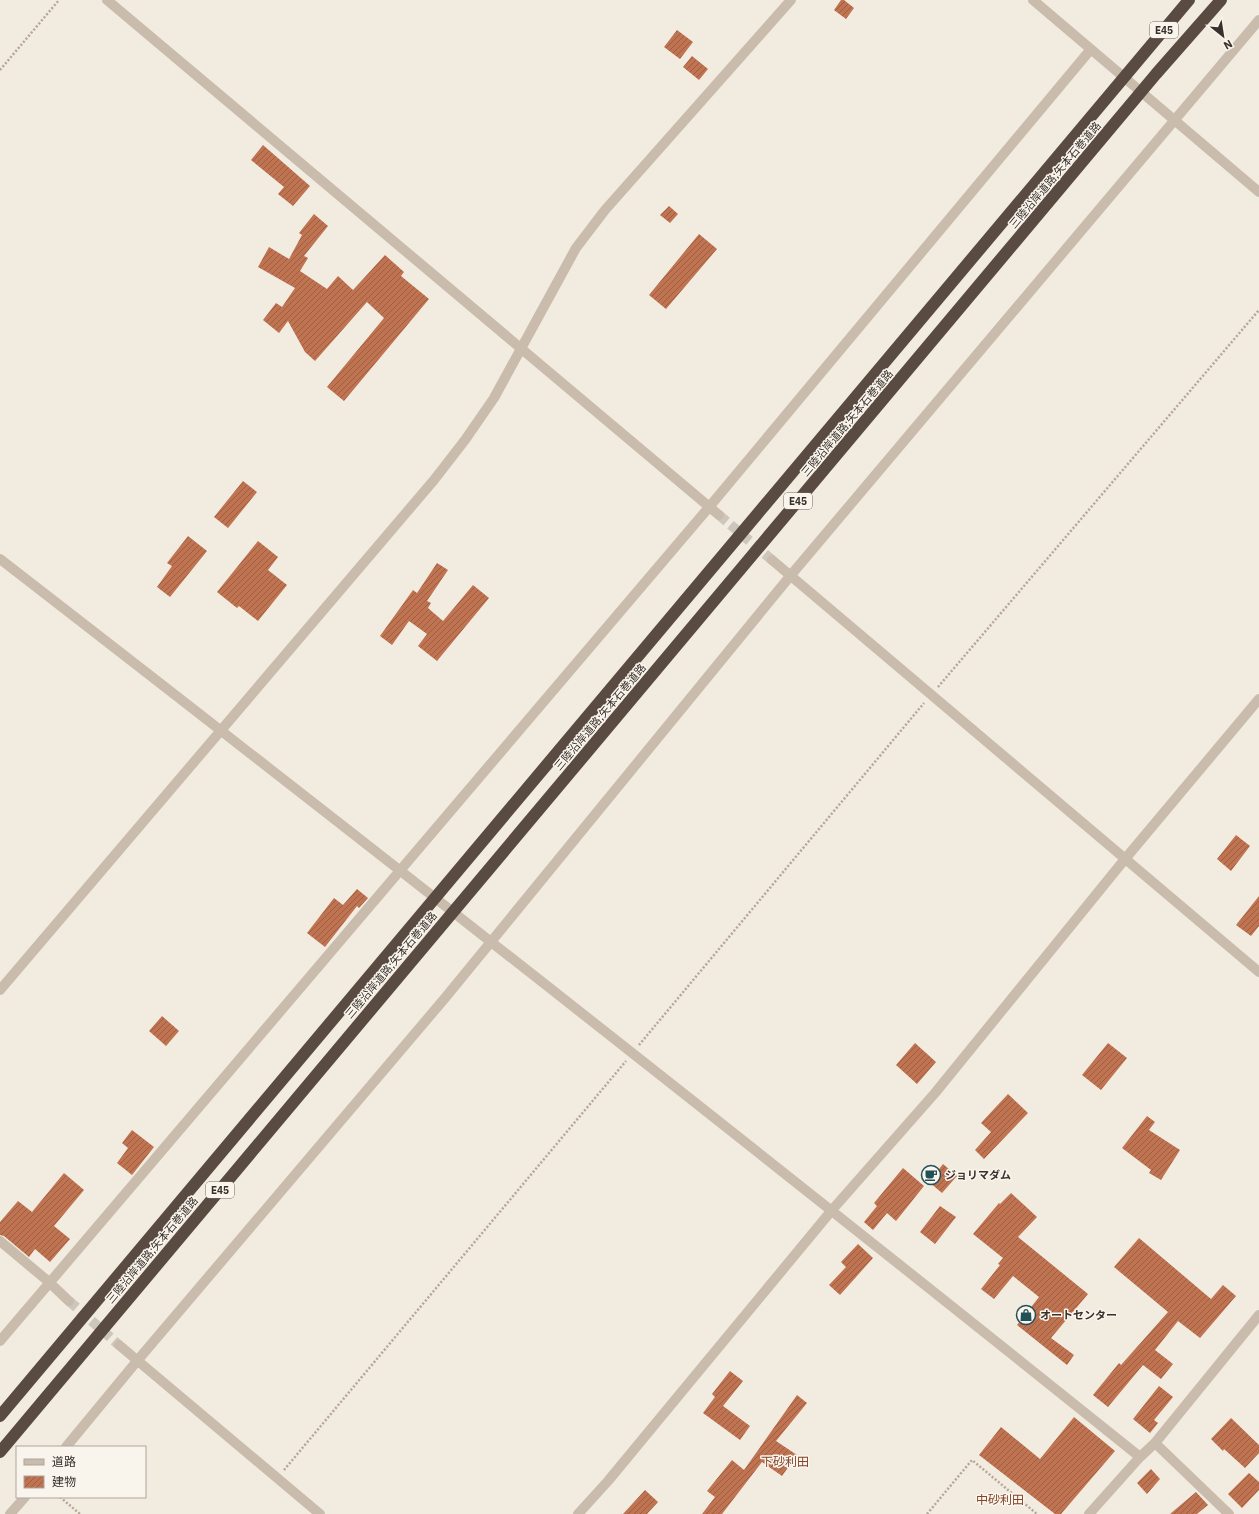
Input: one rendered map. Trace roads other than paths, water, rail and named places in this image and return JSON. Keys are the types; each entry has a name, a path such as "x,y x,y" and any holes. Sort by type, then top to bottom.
{"highway":[{"name":"三陸沿岸道路;矢本石巻道路","path":"0,1416 1189,0"},
{"name":"三陸沿岸道路;矢本石巻道路","path":"0,1452 1156,74 1221,0"}],"street":[{"path":"107,0 719,515"},
{"path":"0,990 434,480 466,440 494,398 576,248 605,210 791,0"},
{"path":"1033,0 1259,192"},
{"path":"67,1446 137,1361 445,998 792,575 1174,119 1259,20"},
{"path":"0,1341 710,506 1091,49"},
{"path":"0,559 491,941 832,1210 1140,1457"},
{"path":"772,560 792,575 1259,972"},
{"path":"578,1514 608,1481 832,1210 935,1093 1125,859 1259,699"},
{"path":"0,1241 49,1282 69,1301"},
{"path":"1089,1514 1140,1457 1155,1443 1259,1314"},
{"path":"119,1345 320,1514"},
{"path":"1155,1443 1229,1514"},
{"path":"10,1514 24,1498"}],"tunnel":[{"path":"719,515 772,560"},
{"path":"69,1301 119,1345"}],"place":[{"name":"ジョリマダム","path":"931,1175"},
{"name":"オートセンター","path":"1026,1315"}],"district":[{"name":"下砂利田","path":"785,1462"},
{"name":"中砂利田","path":"1000,1500"}]}
